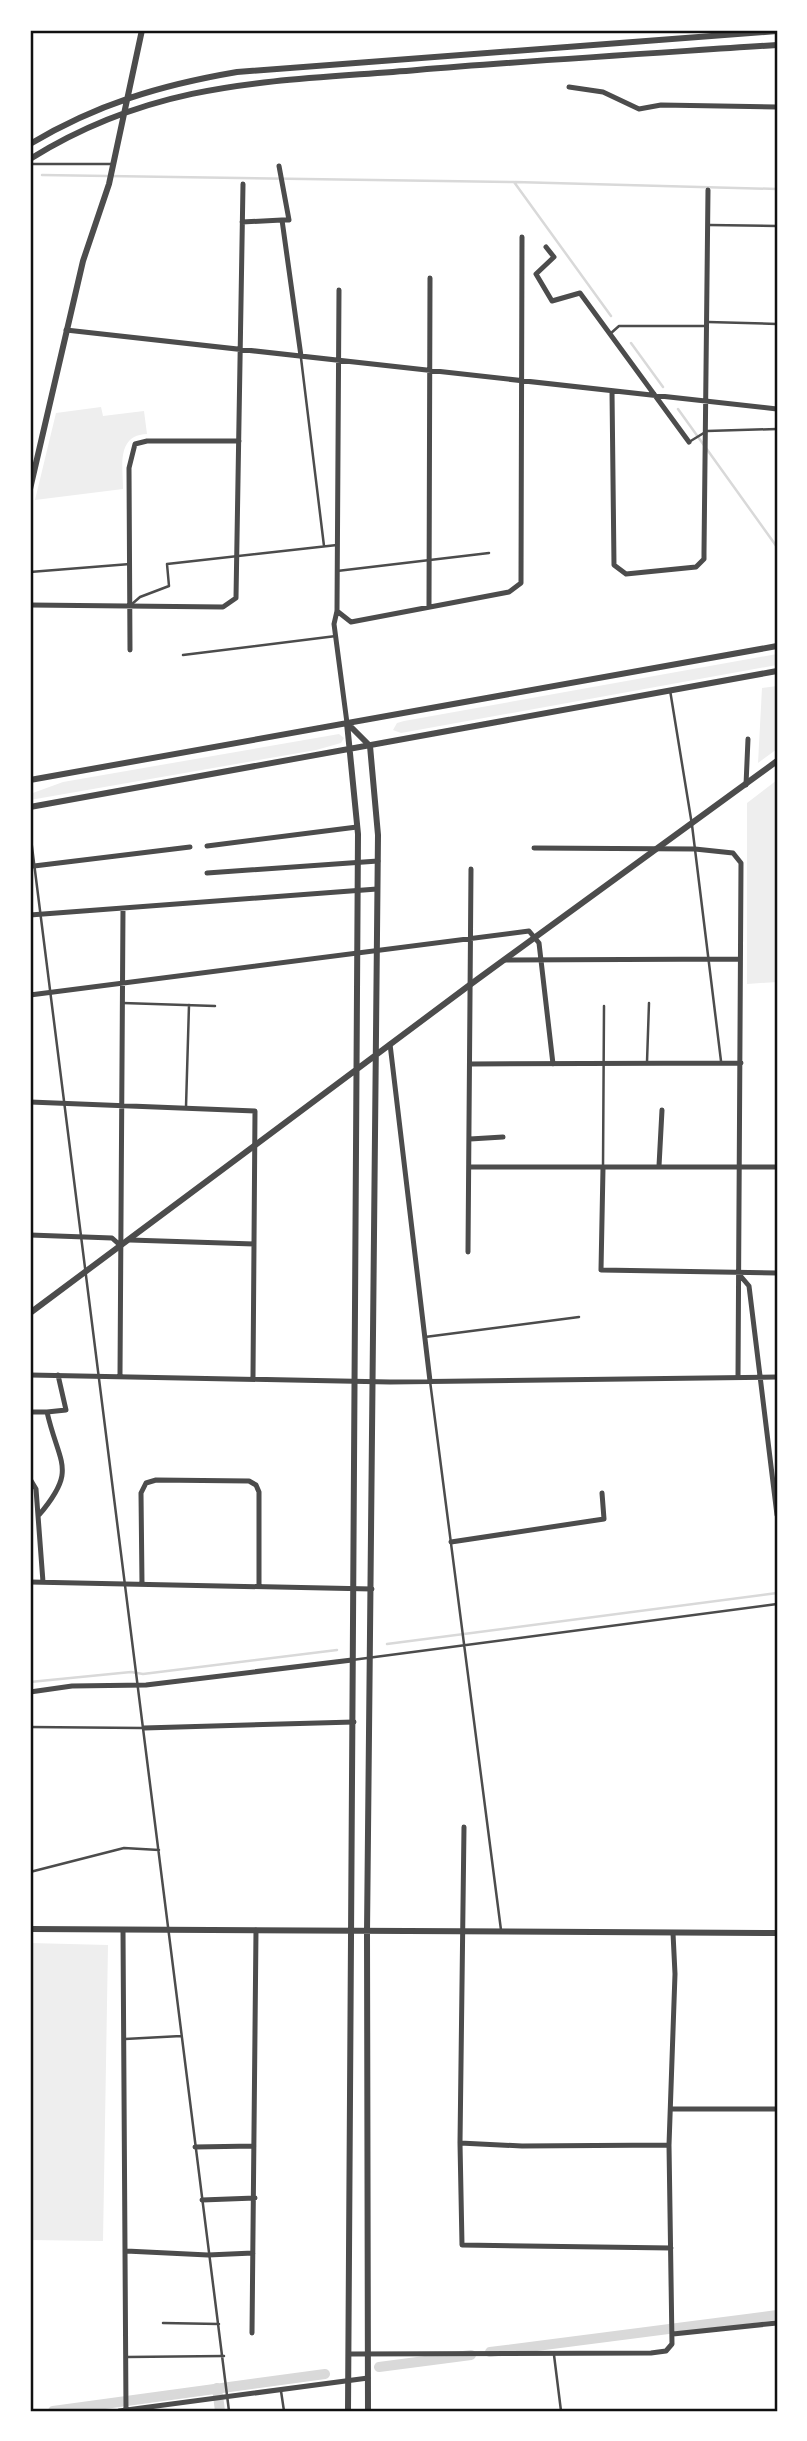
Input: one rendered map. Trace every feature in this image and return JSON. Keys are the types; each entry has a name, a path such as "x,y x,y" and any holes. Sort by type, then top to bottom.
{"street":[{"path":"30,489 83,261 109,184 125,98 142,30"},
{"path":"30,144 79,117 125,98 171,83 237,72 777,31"},
{"path":"30,162 81,129 178,95 236,84 777,45"},
{"path":"569,87 603,92 639,109 661,104 777,107"},
{"path":"242,222 289,220 279,166"},
{"path":"30,605 229,606 238,594 243,184"},
{"path":"612,391 614,565 626,574 696,567 704,559 708,190"},
{"path":"282,220 300,356"},
{"path":"337,611 351,622 509,592 520,583 523,237"},
{"path":"546,247 554,257 536,274 552,301 580,293 654,395 691,440"},
{"path":"429,607 430,278"},
{"path":"339,290 335,636 350,750 358,863 353,1380 351,2354 348,2411"},
{"path":"66,330 240,347 429,371 777,409"},
{"path":"130,650 129,468 135,444 147,441 239,441"},
{"path":"30,780 777,646"},
{"path":"30,807 777,671"},
{"path":"347,723 370,746 377,861 372,1658 367,1933 368,2411"},
{"path":"746,785 748,739"},
{"path":"30,1313 534,937 777,761"},
{"path":"207,846 357,827"},
{"path":"34,866 190,847"},
{"path":"534,848 651,851 695,849 733,853 741,863 738,1377"},
{"path":"207,873 377,861"},
{"path":"468,1252 471,869"},
{"path":"30,915 377,888"},
{"path":"120,1375 123,908"},
{"path":"30,996 529,931 539,943 553,1064"},
{"path":"504,960 740,959"},
{"path":"390,1044 430,1381"},
{"path":"470,1064 741,1063"},
{"path":"30,1102 255,1111 253,1377"},
{"path":"659,1166 662,1110"},
{"path":"470,1139 503,1137"},
{"path":"470,1167 777,1167"},
{"path":"603,1168 601,1270 777,1273"},
{"path":"30,1235 111,1238 121,1246"},
{"path":"130,1240 254,1244"},
{"path":"738,1273 749,1286 758,1377 776,1488 777,1515"},
{"path":"30,1375 373,1381 777,1377"},
{"path":"30,1412 66,1410 58,1375"},
{"path":"38,1514 63,1482 63,1465 47,1412"},
{"path":"30,1479 36,1489 43,1582"},
{"path":"142,1584 141,1493 146,1483 156,1479 249,1481 256,1485 259,1493 259,1586"},
{"path":"451,1542 604,1519 602,1493"},
{"path":"30,1582 372,1588"},
{"path":"30,1692 352,1660"},
{"path":"144,1728 370,1722"},
{"path":"464,1827 460,2143 462,2245 671,2248"},
{"path":"30,1929 367,1933 777,1933"},
{"path":"123,1930 126,2252 123,2411 368,2378"},
{"path":"252,2333 256,1930"},
{"path":"351,2354 554,2355 666,2351 672,2344 669,2145 673,1933"},
{"path":"671,2109 777,2109"},
{"path":"460,2143 522,2146 669,2145"},
{"path":"195,2147 254,2146"},
{"path":"202,2200 255,2198"},
{"path":"126,2252 208,2255 253,2253"},
{"path":"673,2333 777,2323"}],"lane":[{"path":"30,162 111,164"},
{"path":"709,225 777,226"},
{"path":"610,334 619,326 777,324"},
{"path":"300,356 324,546"},
{"path":"691,440 705,434 777,429"},
{"path":"129,607 140,597 169,586 167,564 337,545"},
{"path":"337,571 489,553"},
{"path":"30,572 130,564"},
{"path":"183,655 335,636"},
{"path":"670,690 692,825 721,1063"},
{"path":"30,831 229,2411"},
{"path":"123,1003 215,1006"},
{"path":"647,1062 649,1003"},
{"path":"186,1109 189,1005"},
{"path":"603,1168 604,1006"},
{"path":"425,1337 579,1317"},
{"path":"430,1381 501,1932"},
{"path":"352,1660 777,1604"},
{"path":"30,1727 144,1728"},
{"path":"30,1872 124,1848 159,1850"},
{"path":"125,2039 183,2036"},
{"path":"163,2323 219,2324"},
{"path":"554,2355 561,2411"},
{"path":"123,2357 224,2356"},
{"path":"281,2391 285,2411"}],"shaded area":[{"path":"101,407 103,416 144,411 147,434 130,440 123,454 123,489 35,500 56,413"},
{"path":"777,654 777,665 401,733 393,730 397,723 404,721"},
{"path":"777,686 777,749 758,763 762,688"},
{"path":"339,734 344,738 341,743 316,750 30,800 30,794 63,782"},
{"path":"777,780 777,982 747,984 747,803"},
{"path":"30,1943 108,1945 103,2241 30,2240"}],"waterway":[{"path":"42,175 514,182 611,316"},
{"path":"515,182 777,189"},
{"path":"631,343 663,387"},
{"path":"678,409 777,547"},
{"path":"387,1644 777,1593"},
{"path":"30,1682 131,1672 143,1674 337,1650"},
{"path":"490,2352 777,2315"},
{"path":"379,2367 471,2355"},
{"path":"53,2411 325,2374"},
{"path":"217,2388 220,2411"}]}
